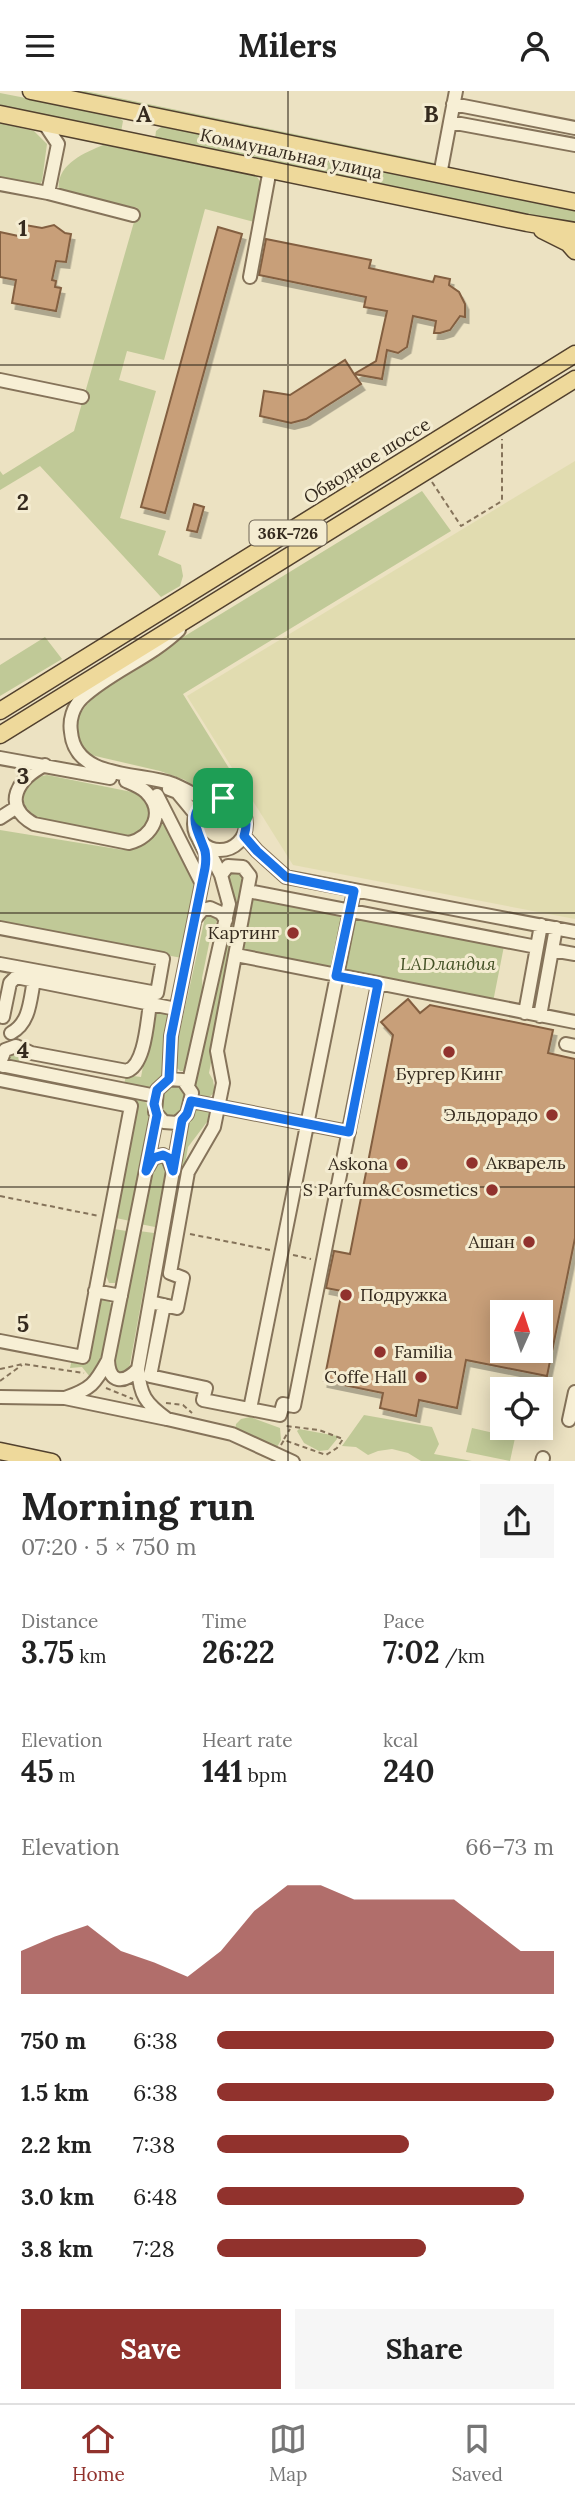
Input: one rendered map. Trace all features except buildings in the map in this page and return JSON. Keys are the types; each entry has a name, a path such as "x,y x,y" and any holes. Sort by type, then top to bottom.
{"main road":[{"name":"Коммунальная улица","path":"31,91 575,202"},
{"path":"134,142 140,113"},
{"name":"Коммунальная улица","path":"0,114 575,231"},
{"path":"527,223 568,243 575,251"},
{"path":"534,380 575,341"},
{"name":"Обводное шоссе","path":"0,711 575,354"},
{"name":"36К-726","path":"0,735 575,379"},
{"path":"0,1451 52,1461"}],"lane":[{"path":"440,175 454,98 575,128"},
{"path":"450,122 575,145"},
{"path":"44,123 58,144 48,193"},
{"path":"58,144 88,132"},
{"path":"250,277 270,169"},
{"path":"0,184 48,193 133,215"},
{"path":"0,380 82,397"},
{"path":"193,616 164,644 82,697 72,714 71,736 74,745 88,762 107,770 173,784 207,801 223,798 239,805 247,819 240,842 219,851 203,843"},
{"path":"0,758 177,792 196,815"},
{"path":"45,765 23,780 16,796 18,807 26,820 34,824 129,843 140,841 148,835 155,815 152,802 146,793 126,781"},
{"path":"152,786 201,882"},
{"path":"188,1086 229,904 221,875 194,824 196,815 207,801"},
{"path":"0,818 18,807"},
{"path":"244,836 286,877 575,932"},
{"path":"169,1079 171,1036 205,868 206,853 203,843"},
{"path":"221,875 228,866 243,866 259,853"},
{"path":"157,1304 177,1308 184,1278 170,1273 188,1172 214,1127 223,1083 217,1051 248,891 250,876 243,866"},
{"path":"248,891 537,947"},
{"path":"250,1409 354,891"},
{"path":"193,922 202,910 210,908 221,913 226,920"},
{"path":"525,1013 541,925"},
{"path":"0,928 163,959 157,993 0,964"},
{"path":"540,1016 556,928"},
{"path":"552,950 575,954"},
{"path":"236,955 575,1022"},
{"path":"19,1047 1,1017 12,979 34,980 176,1009"},
{"path":"11,1033 20,1028 26,1018 34,980"},
{"path":"182,1120 173,1171 150,1377 206,1388 203,1400 280,1415 283,1403 294,1406 378,984"},
{"path":"150,1004 139,1061 132,1070 31,1053 19,1047 5,1049 1,1059 2,1065 156,1096"},
{"path":"138,1369 126,1379 118,1379 112,1377 108,1370 108,1360 157,1115 154,1104 156,1096 162,1083 169,1079 183,1080 192,1094 187,1114 177,1123 164,1122 157,1115"},
{"path":"0,1080 131,1106 83,1357 0,1341"},
{"path":"191,1101 349,1132"},
{"path":"146,1171 153,1158 163,1155 169,1158 173,1171"},
{"path":"95,1291 121,1296"},
{"path":"157,1304 138,1369 140,1389 151,1406 167,1419"},
{"path":"65,1398 85,1391 95,1384 108,1360"},
{"path":"569,1420 575,1392"},
{"path":"0,1397 65,1398 167,1419 232,1434 293,1461"}],"path":[{"path":"426,472 461,526 502,501 502,426"},
{"path":"0,1381 23,1364"},
{"path":"0,1369 23,1364 80,1371 95,1384 151,1406 168,1403 183,1405 195,1415"},
{"path":"278,1424 319,1430 343,1439 337,1448 326,1455 284,1440"},
{"path":"276,1452 291,1427"}],"shaded area":[{"path":"575,461 575,919 293,865 187,696"}],"green space":[{"path":"47,91 85,91 435,163 432,166"},
{"path":"0,93 118,116 123,121 121,132 0,112"},
{"path":"0,123 34,131 47,144 39,186 0,180"},
{"path":"161,127 176,127 575,208 575,227 155,139 156,131"},
{"path":"103,145 256,175 264,188 258,223 205,209 164,360 127,351 119,380 156,391 120,518 166,531 158,555 181,565 183,576 180,586 161,597 40,466 0,490 0,471 3,475 74,431 138,208 59,191 59,182 66,167 80,156"},
{"path":"422,491 451,531 183,694 245,794 196,789 185,780 160,771 91,755 82,749 75,734 79,715 91,699 157,653"},
{"path":"45,637 62,659 0,696 0,665"},
{"path":"47,775 137,793 148,804 149,816 145,826 138,832 127,835 36,818 25,806 24,795 32,781"},
{"path":"156,804 196,880 182,958 0,924 0,830 123,850 142,845 153,837 157,824"},
{"path":"238,868 246,882 209,1073 215,1092 207,1099 199,1094 192,1079 223,944 227,873"},
{"name":"Картинг","path":"254,896 344,914 333,970 243,952"},
{"path":"206,913 219,915 210,939 202,978 203,995 187,1067 180,1071 175,1066 177,1044"},
{"name":"LADландия","path":"352,916 504,946 493,1002 341,972"},
{"path":"157,1011 171,1015 168,1071 152,1091 9,1064 5,1054 16,1051 22,1056 21,1065 124,1085 126,1075 141,1077 153,1014"},
{"path":"0,1072 143,1099 151,1109 153,1117 135,1222 116,1218 136,1107 0,1079"},
{"path":"177,1082 186,1090 184,1110 179,1117 168,1119 160,1113 162,1093"},
{"path":"197,1107 208,1109 210,1118 188,1147 173,1230 165,1228 188,1117"},
{"path":"158,1162 164,1163 167,1171 155,1227 140,1224 150,1169"},
{"path":"114,1229 133,1232 119,1279 115,1283 109,1283 105,1273"},
{"path":"139,1231 154,1233 129,1369 118,1373 112,1362"},
{"path":"96,1297 108,1297 111,1305 102,1355 90,1377 82,1367 70,1368 72,1359 83,1360"},
{"path":"364,1415 432,1427 439,1444 434,1454 472,1461 421,1461 408,1453 392,1449 368,1455 356,1447 342,1446"},
{"path":"250,1417 280,1428 281,1440 276,1449 235,1432 236,1424 241,1419"},
{"path":"472,1428 490,1432 490,1440 515,1440 510,1461 466,1452"},
{"path":"299,1429 337,1436 337,1439 328,1450 319,1451 304,1443 297,1431"}],"place":[{"name":"Картинг","path":"293,933"},
{"name":"Бургер Кинг","path":"449,1052"},
{"name":"Эльдорадо","path":"552,1115"},
{"name":"Акварель","path":"472,1163"},
{"name":"Askona","path":"402,1164"},
{"name":"S Parfum&Cosmetics","path":"492,1190"},
{"name":"Ашан","path":"529,1242"},
{"name":"Подружка","path":"346,1295"},
{"name":"Familia","path":"380,1352"},
{"name":"Coffe Hall","path":"421,1377"}],"route":[{"path":"223,798 231,800 244,811 247,828 244,836 286,877 354,891 336,976 378,984 353,1114 349,1132 191,1101 182,1120 173,1171 169,1158 158,1155 153,1158 146,1171 157,1115 154,1104 157,1090 169,1079 171,1036 205,868 206,853 195,832 194,824 200,807 207,801 223,798"}]}
